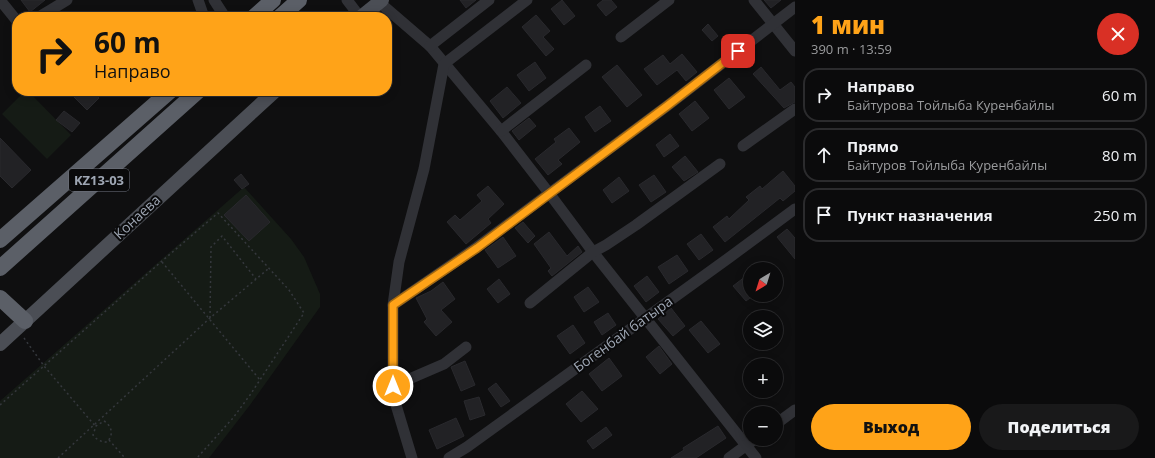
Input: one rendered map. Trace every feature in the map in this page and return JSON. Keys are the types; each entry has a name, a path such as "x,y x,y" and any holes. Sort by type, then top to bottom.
{"highway":[{"path":"260,12 273,0"},
{"path":"286,12 299,0"},
{"name":"KZ13-03","path":"0,240 164,96"},
{"name":"KZ13-03","path":"0,268 192,96"},
{"path":"0,298 21,324"}],"main road":[{"path":"366,12 380,1"},
{"name":"Конаева","path":"0,344 270,96"}],"street":[{"path":"0,0 4,13"},
{"path":"47,12 67,0"},
{"path":"198,0 202,12"},
{"path":"214,0 222,12"},
{"path":"347,0 356,12"},
{"path":"430,46 489,0"},
{"path":"412,458 393,395 393,305 399,262 424,169 444,64 527,0"},
{"path":"621,37 669,0"},
{"path":"754,0 795,51"},
{"path":"380,1 430,46 501,131 549,192 593,252 743,432"},
{"path":"393,305 477,248 549,192 667,106 795,7"},
{"path":"501,131 586,65"},
{"path":"743,146 795,109"},
{"path":"530,303 593,252 636,225 720,164"},
{"name":"Богенбай батыра","path":"449,458 467,447 647,318 795,209"},
{"path":"393,386 444,364 466,347"},
{"path":"783,419 795,410"},
{"path":"729,458 746,446"},
{"path":"752,446 756,458"}],"path":[{"path":"0,405 218,213 268,269 289,290 304,313 233,418 198,458"},
{"path":"210,318 211,247 222,236 256,279"},
{"path":"162,261 260,380"},
{"path":"58,458 95,426 210,318 268,269"},
{"path":"21,324 44,366 95,426"},
{"path":"104,421 108,424 112,431 109,440 107,442 102,442 96,439 93,435 95,426 104,421"},
{"path":"109,440 125,458"}],"shaded area":[{"path":"20,96 33,96 71,135 47,159 2,114"},
{"path":"244,187 291,239 304,257 320,294 320,307 250,405 209,458 0,458 0,401"}],"building":[{"path":"21,0 45,0 30,12"},
{"path":"460,0 476,0 466,8"},
{"path":"562,0 575,16 564,25 551,9"},
{"path":"603,0 611,0 617,7 606,16 597,5"},
{"path":"764,0 781,0 771,8"},
{"path":"536,15 550,31 543,37 554,49 546,56 522,27"},
{"path":"708,24 718,36 712,41 702,30"},
{"path":"682,54 697,72 686,81 677,70 657,85 644,69 663,55 670,64"},
{"path":"535,62 546,78 529,91 517,75"},
{"path":"617,65 642,95 627,107 602,77"},
{"path":"761,67 780,90 791,82 795,87 795,102 784,108 753,74"},
{"path":"729,78 745,97 729,109 714,90"},
{"path":"507,87 521,103 503,118 490,101"},
{"path":"97,96 99,98 87,110 74,97"},
{"path":"695,101 709,118 692,131 679,114"},
{"path":"600,106 611,121 595,132 585,117"},
{"path":"64,111 80,123 72,132 56,120"},
{"path":"529,118 536,126 519,140 512,131"},
{"path":"569,128 580,142 558,160 562,164 548,175 535,159 556,142 554,139"},
{"path":"670,134 679,146 664,157 656,145"},
{"path":"0,138 31,170 12,188 0,176"},
{"path":"685,156 698,172 684,181 672,167"},
{"path":"783,171 795,186 795,191 783,201 780,198 725,242 713,227 727,216 729,219 749,200 746,197 760,186 762,189"},
{"path":"241,174 249,184 242,189 234,180"},
{"path":"654,175 666,192 651,202 639,185"},
{"path":"619,177 629,191 612,203 603,190"},
{"path":"488,186 504,204 488,219 491,223 466,244 447,222 455,215 460,220 482,201 477,195"},
{"path":"246,195 270,222 249,241 224,215"},
{"path":"523,222 535,236 528,243 515,228"},
{"path":"787,229 795,238 795,259 777,237"},
{"path":"549,232 567,256 578,246 582,252 552,276 548,271 551,268 534,244"},
{"path":"701,234 713,250 699,260 687,244"},
{"path":"503,237 516,256 498,268 485,250"},
{"path":"677,255 688,271 669,284 658,267"},
{"path":"647,276 659,292 646,302 634,286"},
{"path":"743,278 743,298 733,286"},
{"path":"499,279 510,294 498,303 487,289"},
{"path":"443,282 455,299 441,310 452,322 436,336 424,322 427,319 416,298 431,291"},
{"path":"588,287 599,302 584,312 574,297"},
{"path":"671,308 685,326 673,336 658,319"},
{"path":"608,313 616,325 602,335 594,322"},
{"path":"701,321 720,344 708,353 689,330"},
{"path":"573,325 585,343 570,354 557,336"},
{"path":"659,346 672,364 660,374 646,357"},
{"path":"609,358 622,376 602,391 589,374"},
{"path":"465,361 475,385 461,391 451,367"},
{"path":"496,383 510,401 501,407 488,389"},
{"path":"582,391 598,409 581,422 566,404"},
{"path":"479,397 485,415 470,420 464,401"},
{"path":"456,418 464,436 437,449 429,430"},
{"path":"718,426 726,438 696,458 671,458 684,450 683,448"},
{"path":"606,427 612,435 593,449 587,441"}],"route":[{"path":"393,386 393,305 477,248 549,192 667,106 738,51"}]}
